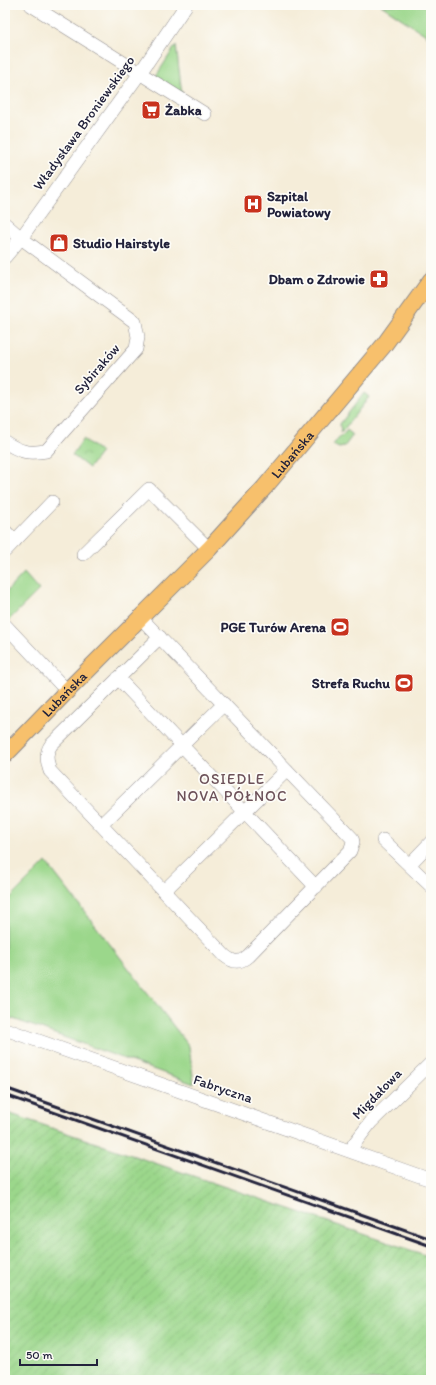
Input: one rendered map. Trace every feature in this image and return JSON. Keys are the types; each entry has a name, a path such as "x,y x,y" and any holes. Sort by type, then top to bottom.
{"main road":[{"name":"Lubańska","path":"6,751 209,549 264,488 348,389 384,345 431,280"}],"street":[{"path":"31,5 205,114"},
{"name":"Władysława Broniewskiego","path":"5,257 21,238 140,73 186,5"},
{"name":"Sybiraków","path":"5,224 21,238 135,322 138,337 136,349 46,451 26,453 5,442"},
{"path":"83,554 149,489 209,549"},
{"path":"5,551 52,502"},
{"path":"5,530 15,541"},
{"path":"141,618 160,637 349,834 353,842 350,851 316,887 248,956 238,962 225,956 50,771 47,757 51,745 160,637"},
{"path":"5,625 67,691"},
{"path":"118,678 316,887"},
{"path":"101,825 224,704"},
{"path":"164,890 287,770"},
{"path":"383,840 431,886"},
{"path":"409,865 431,842"},
{"name":"Fabryczna","path":"5,1028 431,1180"},
{"name":"Migdałowa","path":"352,1151 354,1144 371,1122 431,1063"}],"green space":[{"path":"381,5 431,5 431,38 429,37"},
{"path":"176,45 182,94 156,76"},
{"path":"364,393 369,397 341,433 340,424"},
{"path":"347,430 353,435 344,447 339,448 333,445 339,437 342,436"},
{"path":"83,439 101,452 89,468 72,455"},
{"path":"24,573 39,590 7,622 5,620 5,593"},
{"path":"46,862 189,1046 194,1084 5,1016 5,903"},
{"path":"5,1112 431,1257 431,1380 5,1380"}],"railway":[{"path":"5,1088 431,1239"},
{"path":"5,1095 431,1246"}],"place":[{"name":"Żabka","path":"151,110"},
{"name":"Szpital Powiatowy","path":"253,204"},
{"name":"Studio Hairstyle","path":"59,243"},
{"name":"Dbam o Zdrowie","path":"379,279"},
{"name":"PGE Turów Arena","path":"340,627"},
{"name":"Strefa Ruchu","path":"404,683"}],"district":[{"name":"OSIEDLE NOVA PÓŁNOC","path":"232,788"}]}
